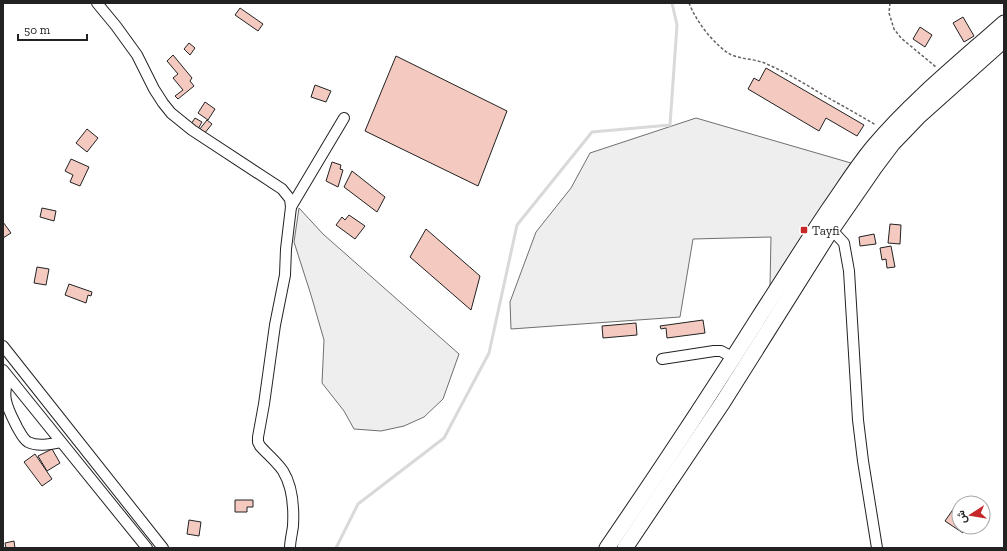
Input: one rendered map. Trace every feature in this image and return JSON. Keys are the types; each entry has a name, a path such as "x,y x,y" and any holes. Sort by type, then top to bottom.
{"highway":[{"path":"607,548 660,471 734,358 807,241 857,168 887,132 928,89 1004,23"},
{"path":"625,548 723,402 832,230 893,143 918,116 1004,40"}],"street":[{"path":"97,3 137,55 162,103 171,113 192,130 282,188 290,199 291,207 286,249 285,275 275,325 258,437 260,446 283,471 288,481 292,495 293,508 293,526 290,548"},
{"path":"291,207 344,118"},
{"path":"832,230 844,243 849,271 858,420 877,548"},
{"path":"3,346 163,548"},
{"path":"662,359 714,351 721,351 734,358"},
{"path":"6,374 147,548"},
{"path":"6,374 5,391 7,407 22,436 27,441 34,444 61,442"}],"path":[{"path":"689,3 694,14 705,29 727,52 738,57 760,61 783,71 887,132"},
{"path":"890,3 888,8 894,29 901,38 945,75"}],"shaded area":[{"path":"696,118 851,163 770,286 771,237 693,239 680,317 511,329 510,302 536,232 571,188 590,153"},
{"path":"299,208 323,234 459,354 443,399 424,417 404,426 381,431 354,429 344,411 322,383 324,340 294,242"}],"building":[{"path":"240,8 263,24 258,31 235,15"},
{"path":"963,17 974,36 964,42 953,23"},
{"path":"920,27 932,35 925,47 913,39"},
{"path":"189,43 195,48 190,55 184,49"},
{"path":"173,55 192,78 190,81 194,86 178,99 175,96 183,90 173,78 178,74 167,61"},
{"path":"396,56 507,111 478,186 365,131"},
{"path":"766,68 864,125 857,136 826,118 819,131 748,89 754,78 759,81"},
{"path":"315,85 331,91 326,102 311,97"},
{"path":"205,102 215,109 208,120 198,113"},
{"path":"195,118 202,122 198,129 191,124"},
{"path":"207,120 212,124 204,134 199,130"},
{"path":"87,129 98,138 87,152 76,143"},
{"path":"71,159 89,167 80,186 70,182 73,175 65,171"},
{"path":"332,162 341,165 340,169 343,170 338,187 326,181"},
{"path":"352,171 385,197 377,212 344,187"},
{"path":"42,208 56,211 54,221 40,217"},
{"path":"349,215 365,226 355,239 336,225 342,217 345,220"},
{"path":"3,222 11,233 3,238"},
{"path":"890,224 901,225 900,244 888,243"},
{"path":"426,229 480,276 471,310 410,257"},
{"path":"874,234 876,244 860,246 859,237"},
{"path":"891,246 895,267 887,268 886,259 882,260 880,248"},
{"path":"37,267 49,269 46,285 34,283"},
{"path":"69,284 92,292 91,296 88,295 86,303 65,295"},
{"path":"703,320 705,333 667,338 666,328 661,329 660,326"},
{"path":"636,323 637,335 603,338 602,326"},
{"path":"52,449 60,463 47,471 38,456"},
{"path":"35,454 52,479 42,486 24,462"},
{"path":"235,500 253,500 253,507 247,507 247,512 235,512"},
{"path":"951,512 951,525 945,521"},
{"path":"189,520 201,522 199,536 187,534"},
{"path":"14,541 15,548 6,548 5,543"}],"waterway":[{"path":"336,548 358,504 444,438 489,353 517,225 592,132 670,125 677,25 672,3"}],"place":[{"name":"Tayfi","path":"804,230"}]}
